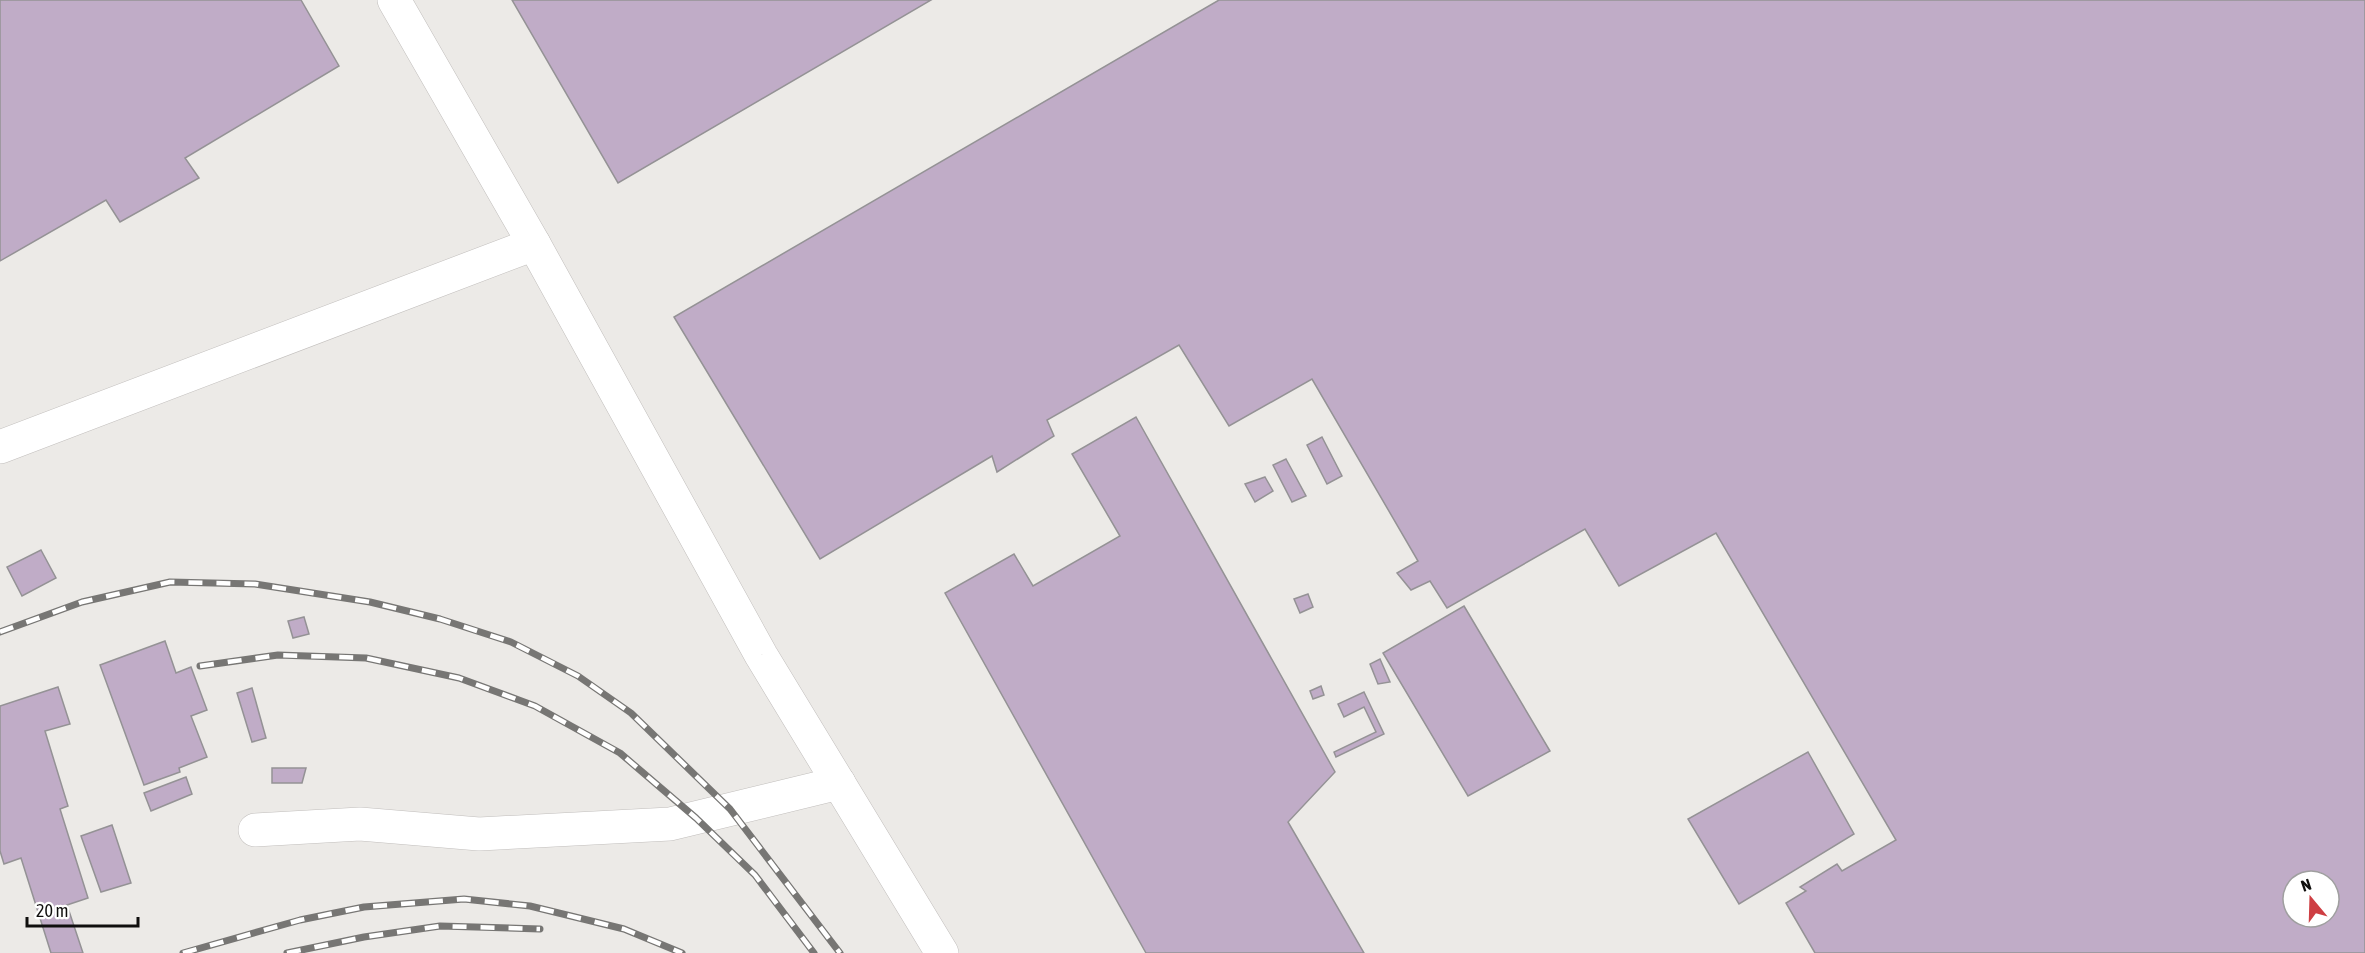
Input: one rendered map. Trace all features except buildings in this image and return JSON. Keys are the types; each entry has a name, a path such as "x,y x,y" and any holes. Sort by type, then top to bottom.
{"street":[{"path":"394,0 534,244 761,655 942,953"},
{"path":"0,447 534,244"},
{"path":"255,830 360,824 479,834 670,824 839,783"}],"railway":[{"path":"0,632 82,602 170,582 255,584 370,602 440,619 511,642 578,676 631,713 730,809 840,953"},
{"path":"200,666 278,655 366,658 459,678 535,706 620,753 696,818 755,875 814,953"},
{"path":"183,953 300,920 364,907 464,899 530,906 624,929 682,953"},
{"path":"287,953 364,937 440,926 540,929"}]}
